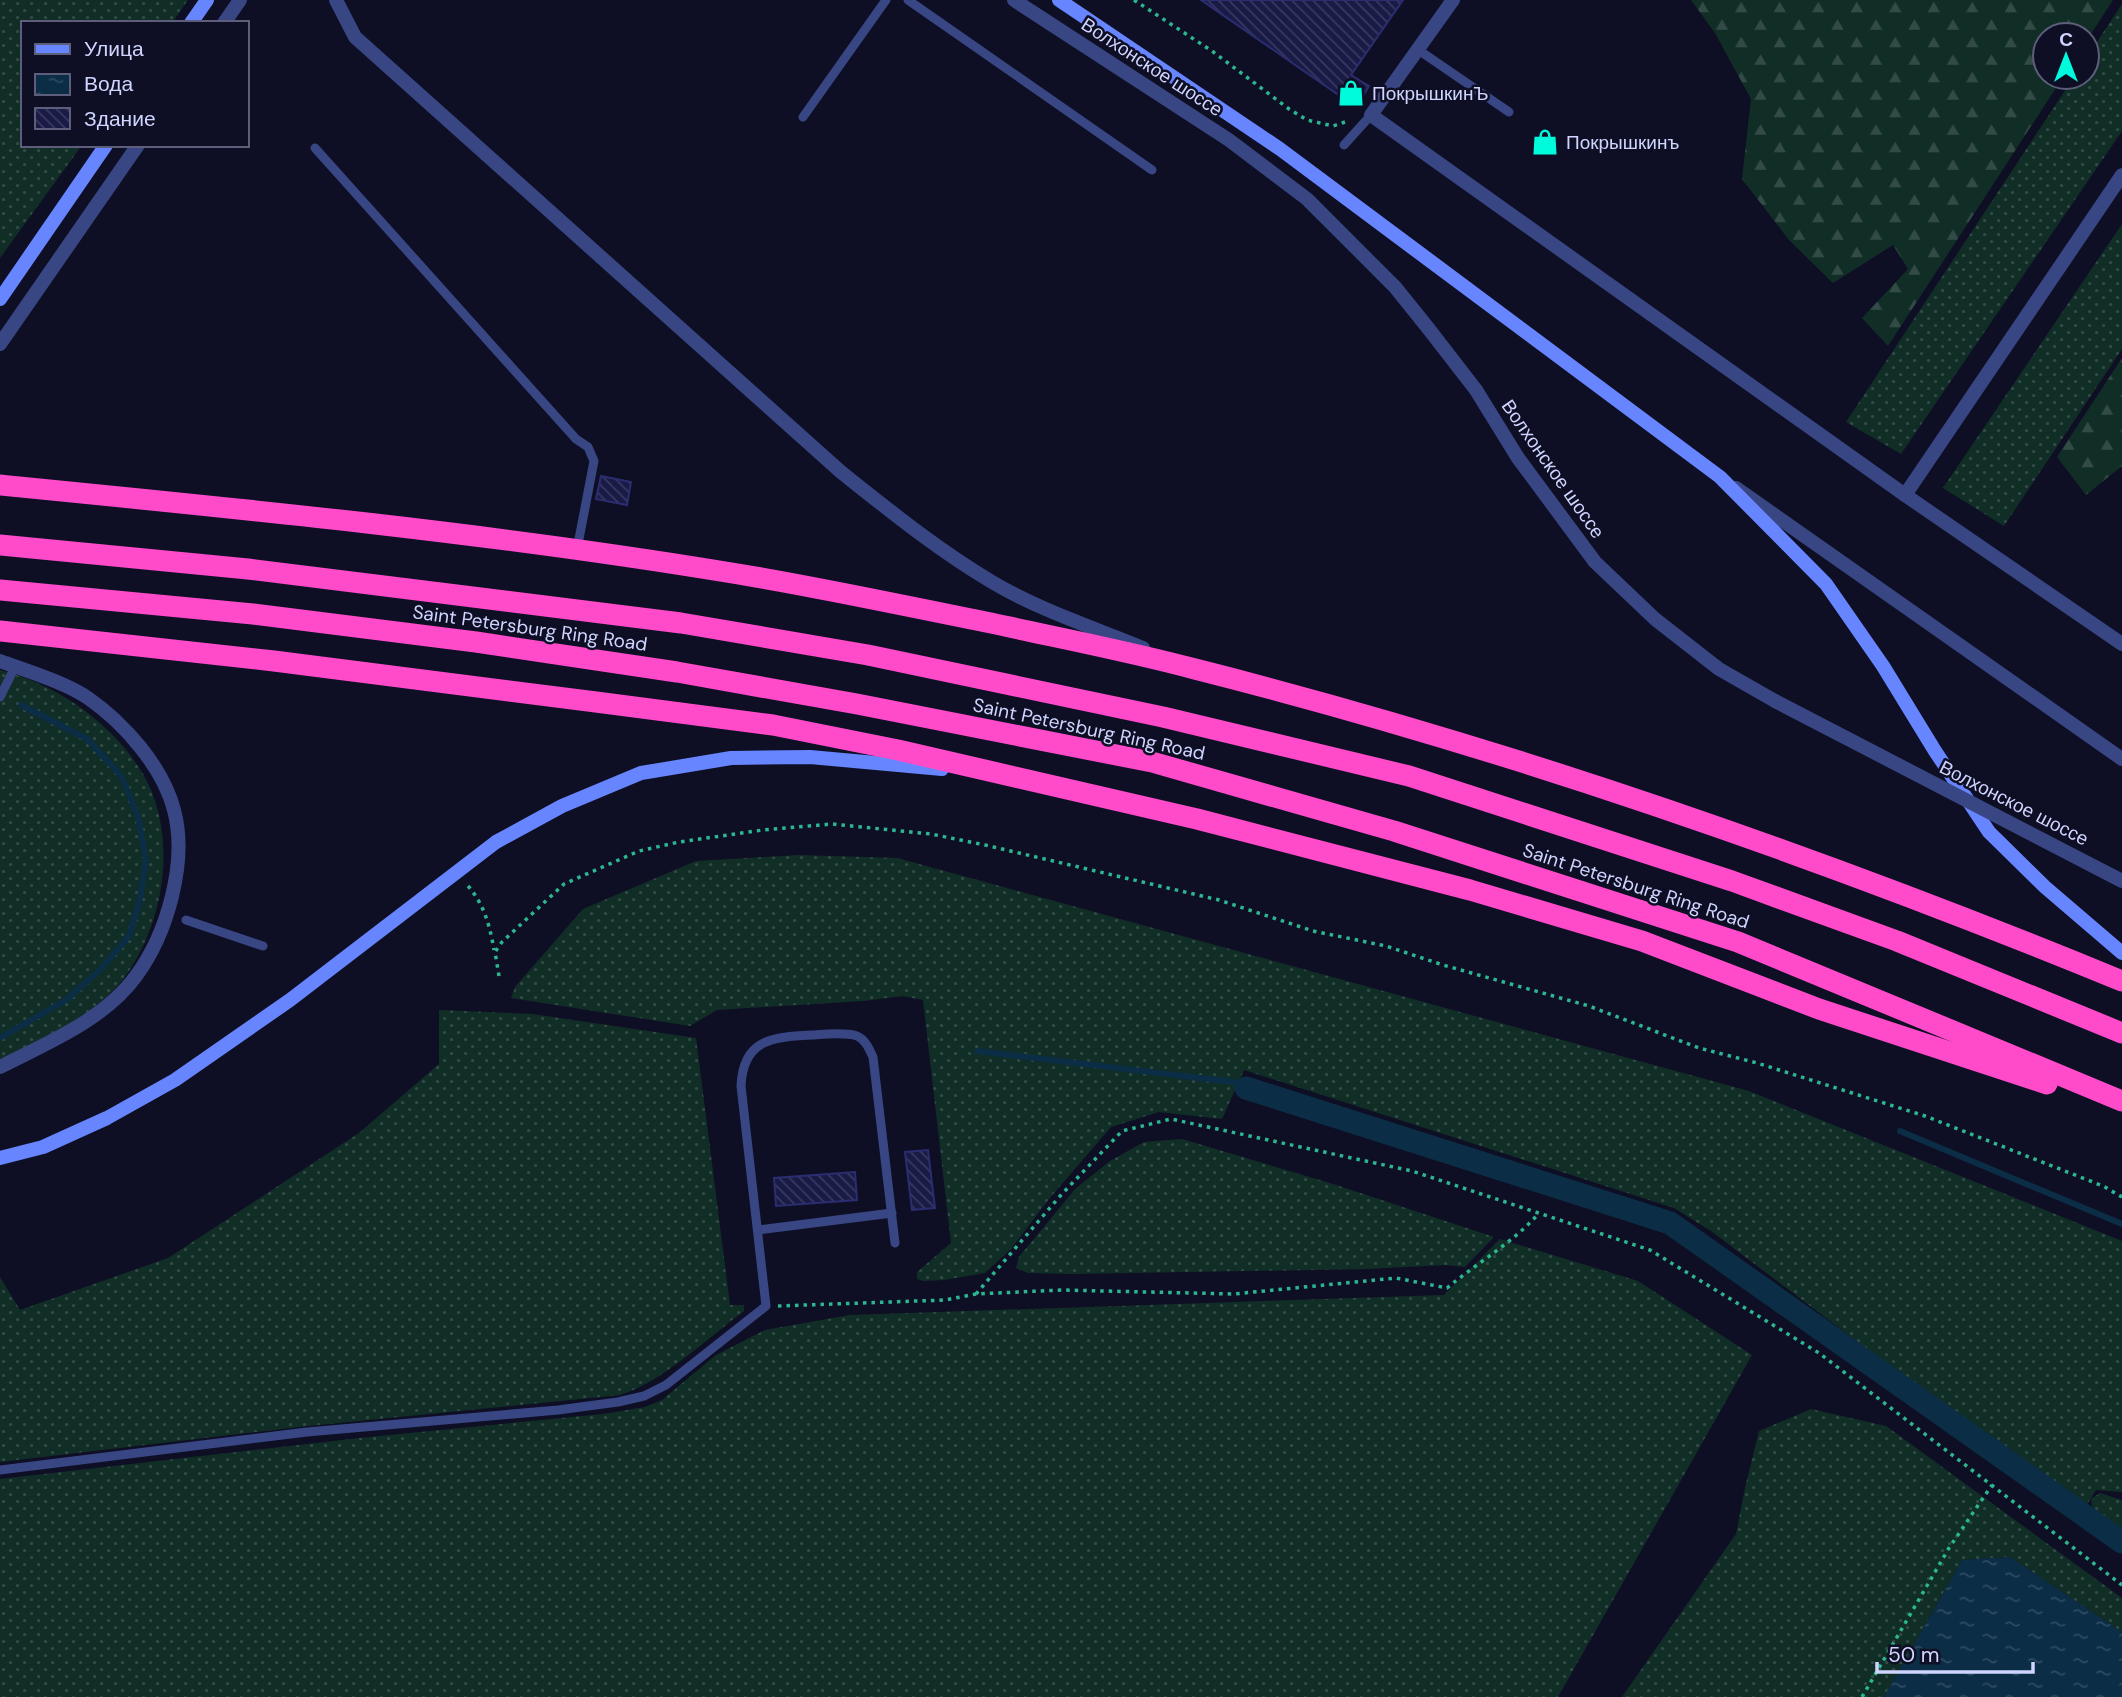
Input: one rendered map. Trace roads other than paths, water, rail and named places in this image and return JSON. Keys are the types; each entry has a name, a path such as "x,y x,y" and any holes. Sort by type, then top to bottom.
{"highway":[{"path":"0,485 569,548 712,570 936,612 1193,668 1422,730 1645,801 1780,847 1919,899 2122,981"},
{"name":"Saint Petersburg Ring Road","path":"0,545 248,569 681,623 868,655 1163,717 1409,776 1732,881 1897,941 2122,1033"},
{"name":"Saint Petersburg Ring Road","path":"0,590 266,616 476,642 650,668 857,704 1152,762 1394,831 1738,942 2122,1101"},
{"path":"0,631 448,683 772,726 1017,776 1321,850 1470,890 1642,941 1819,1009 2122,1108"}],"main road":[{"path":"192,21 207,0"},
{"name":"Волхонское шоссе","path":"1059,0 1280,149 1720,477"},
{"path":"0,299 106,147"},
{"path":"1720,477 1826,584 1883,666 1989,832 2045,887 2122,953"},
{"path":"0,1158 53,1142 107,1118 176,1080 290,1000 496,842 562,806 641,773 731,758 810,757 1017,776"}],"street":[{"path":"225,21 240,0"},
{"path":"336,0 355,37 841,472 903,522 992,582 1036,605 1193,668"},
{"name":"Волхонское шоссе","path":"1014,0 1229,141 1307,199 1395,287 1476,390 1518,458 1595,562 1656,619 1719,669 1775,701 2122,881"},
{"path":"1453,0 1371,115 1905,495 2122,643"},
{"path":"0,344 137,147"},
{"path":"1905,495 2122,174"},
{"name":"Волхонское шоссе","path":"1720,477 2122,758"},
{"path":"0,662 39,675 86,696 135,740 157,773 174,810 179,850 172,896 160,936 135,977 102,1010 54,1040 0,1067"}],"lane":[{"path":"803,117 886,0"},
{"path":"908,0 1152,170"},
{"path":"1417,49 1509,111"},
{"path":"1345,145 1371,115"},
{"path":"315,148 576,439 588,447 594,461 579,539"},
{"path":"0,697 12,673"},
{"path":"186,920 263,946"},
{"path":"0,1469 307,1432 558,1410 644,1396 666,1385 766,1306 741,1086 742,1069 749,1055 759,1044 772,1039 840,1034 856,1036 867,1043 873,1057 895,1243"},
{"path":"758,1230 892,1213"}],"water":[{"path":"2010,1557 2122,1632 2122,1697 1884,1697 1962,1560"}],"waterway":[{"path":"0,1038 66,1000 100,970 129,936 139,904 146,860 138,817 122,777 87,739 21,705"},
{"path":"977,1051 1233,1082 1246,1088"},
{"path":"1246,1088 1670,1223 2122,1542"},
{"path":"1900,1131 2122,1224"}],"place":[{"name":"ПокрышкинЪ","path":"1351,93"},
{"name":"Покрышкинъ","path":"1545,142"}]}
